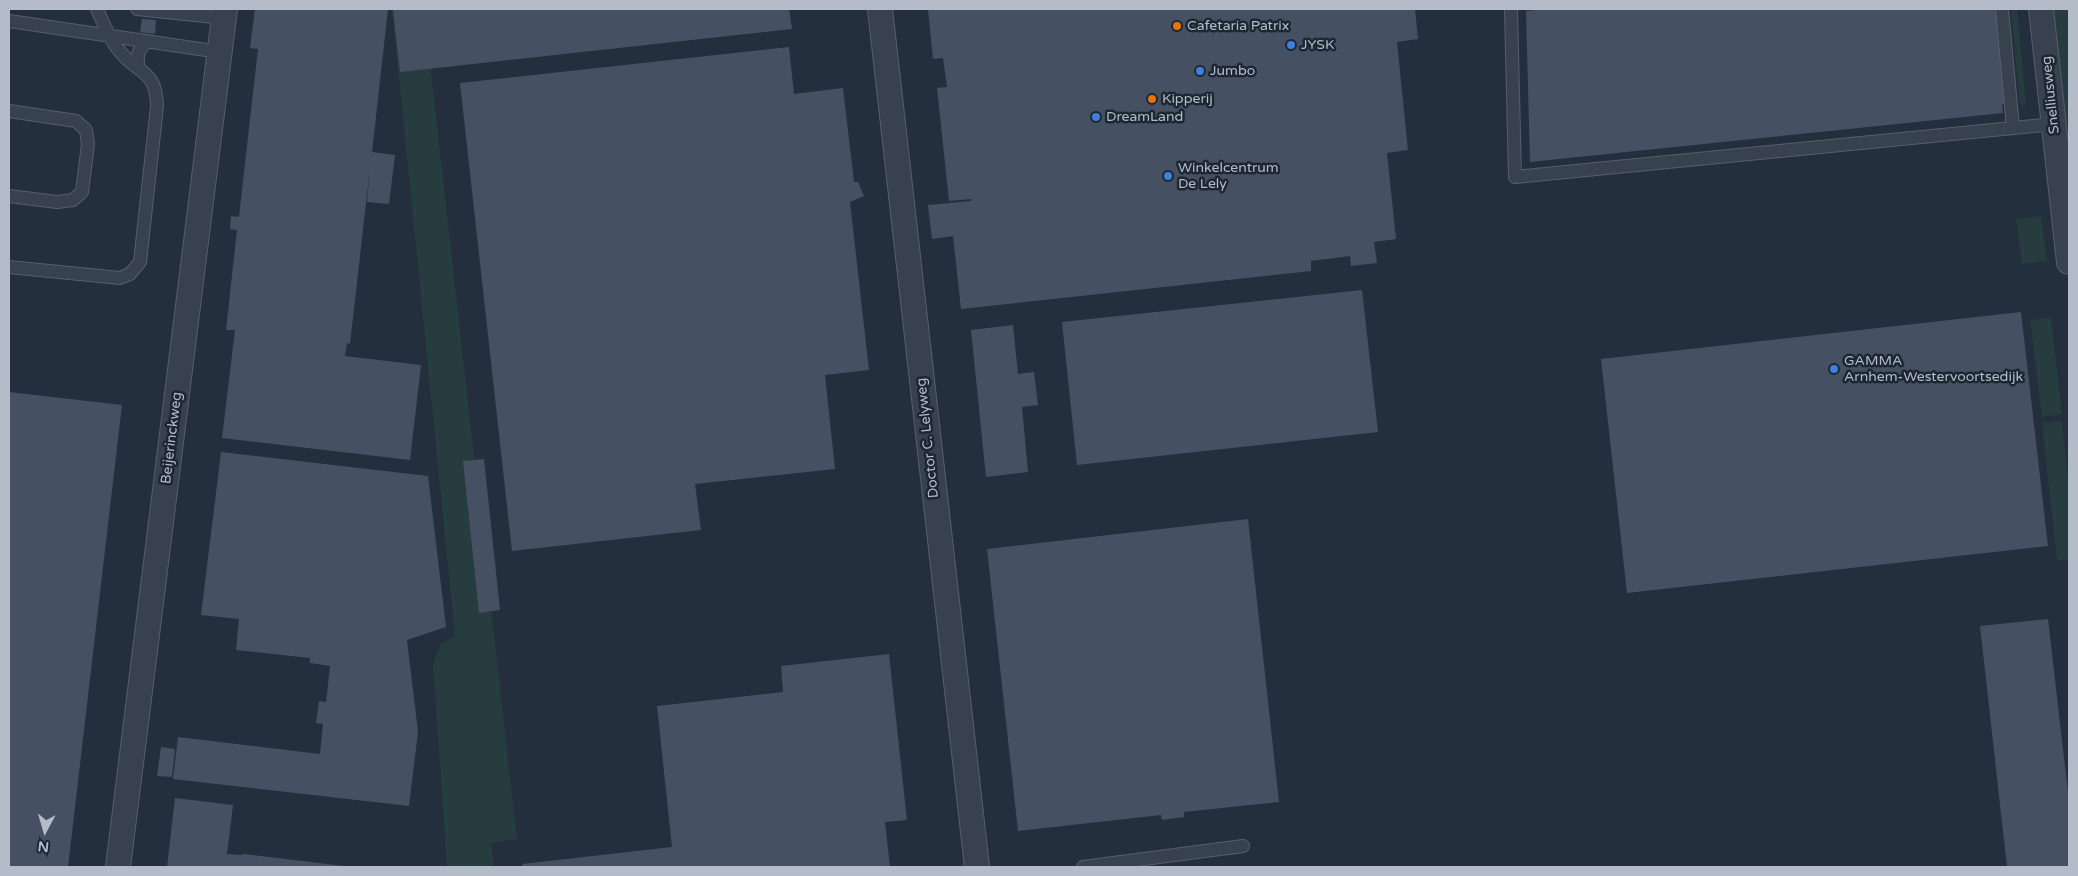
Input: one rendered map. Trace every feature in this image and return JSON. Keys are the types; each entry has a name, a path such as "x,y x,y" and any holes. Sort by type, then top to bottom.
{"street":[{"name":"Doctor C. Lelyweg","path":"880,9 977,867"},
{"name":"Snelliusweg","path":"2042,9 2054,124 2064,182 2069,258"},
{"name":"Beijerinckweg","path":"118,867 224,13"}],"lane":[{"path":"9,267 120,278 130,274 140,262 157,106 156,90 149,76 122,54 97,9"},
{"path":"137,9 224,13"},
{"path":"1511,9 1515,177 2054,124"},
{"path":"2002,9 2013,128"},
{"path":"9,21 220,52"},
{"path":"139,68 138,53 148,41"},
{"path":"9,112 76,121 86,130 88,144 82,192 73,200 57,202 9,196"},
{"path":"1083,867 1243,846"}],"green space":[{"path":"392,9 424,9 517,839 491,843 494,867 447,867 433,664 441,644 455,637"},
{"path":"2011,9 2017,9 2026,105 2020,105"},
{"path":"2052,9 2069,9 2069,154 2067,152"},
{"path":"2041,216 2047,261 2022,264 2016,219"},
{"path":"2051,318 2062,414 2042,417 2030,320"},
{"path":"2062,421 2069,488 2069,559 2057,561 2042,423"}],"building":[{"path":"255,9 388,9 372,152 395,155 389,204 367,202 370,168 350,344 347,343 345,356 421,365 410,460 222,438 235,330 226,330 237,230 230,229 231,216 239,217 258,49 250,48"},
{"path":"393,9 789,9 792,29 400,72"},
{"name":"Winkelcentrum De Lely","path":"928,9 1415,9 1418,39 1397,42 1408,150 1387,153 1396,239 1374,242 1377,263 1351,266 1350,256 1311,261 1311,271 961,309 953,236 932,239 928,205 971,201 971,199 949,201 937,88 947,87 943,58 933,59"},
{"path":"1545,9 1997,9 2007,103 2002,104 2003,113 1530,162 1526,11"},
{"path":"142,19 156,20 155,34 140,32"},
{"path":"789,47 794,94 843,88 854,182 858,182 864,196 850,202 869,370 825,375 835,469 695,484 701,530 512,551 460,83"},
{"path":"1362,290 1378,432 1077,465 1062,322"},
{"path":"2021,312 2048,546 1627,593 1601,359"},
{"path":"1013,325 1018,374 1034,372 1038,405 1022,407 1028,472 986,477 971,330"},
{"path":"9,392 122,405 68,867 9,867"},
{"path":"221,452 428,476 446,627 407,640 418,732 409,806 173,779 178,737 320,754 323,724 316,723 319,701 326,702 330,666 310,663 310,658 236,650 239,619 201,615"},
{"path":"484,459 500,610 479,613 463,461"},
{"path":"1248,519 1279,802 1184,812 1184,817 1162,820 1161,815 1018,831 987,549"},
{"path":"2048,619 2069,801 2069,867 2007,867 1980,626"},
{"path":"889,654 907,820 885,822 890,867 523,867 522,864 672,847 657,706 783,692 781,666"},
{"path":"161,747 175,749 172,777 157,776"},
{"path":"175,798 233,805 227,854 244,854 352,867 167,867"}],"place":[{"name":"Cafetaria Patrix","path":"1177,26"},
{"name":"JYSK","path":"1291,45"},
{"name":"Jumbo","path":"1200,71"},
{"name":"Kipperij","path":"1152,99"},
{"name":"DreamLand","path":"1096,117"},
{"name":"Winkelcentrum De Lely","path":"1168,176"},
{"name":"GAMMA Arnhem-Westervoortsedijk","path":"1834,369"}]}
